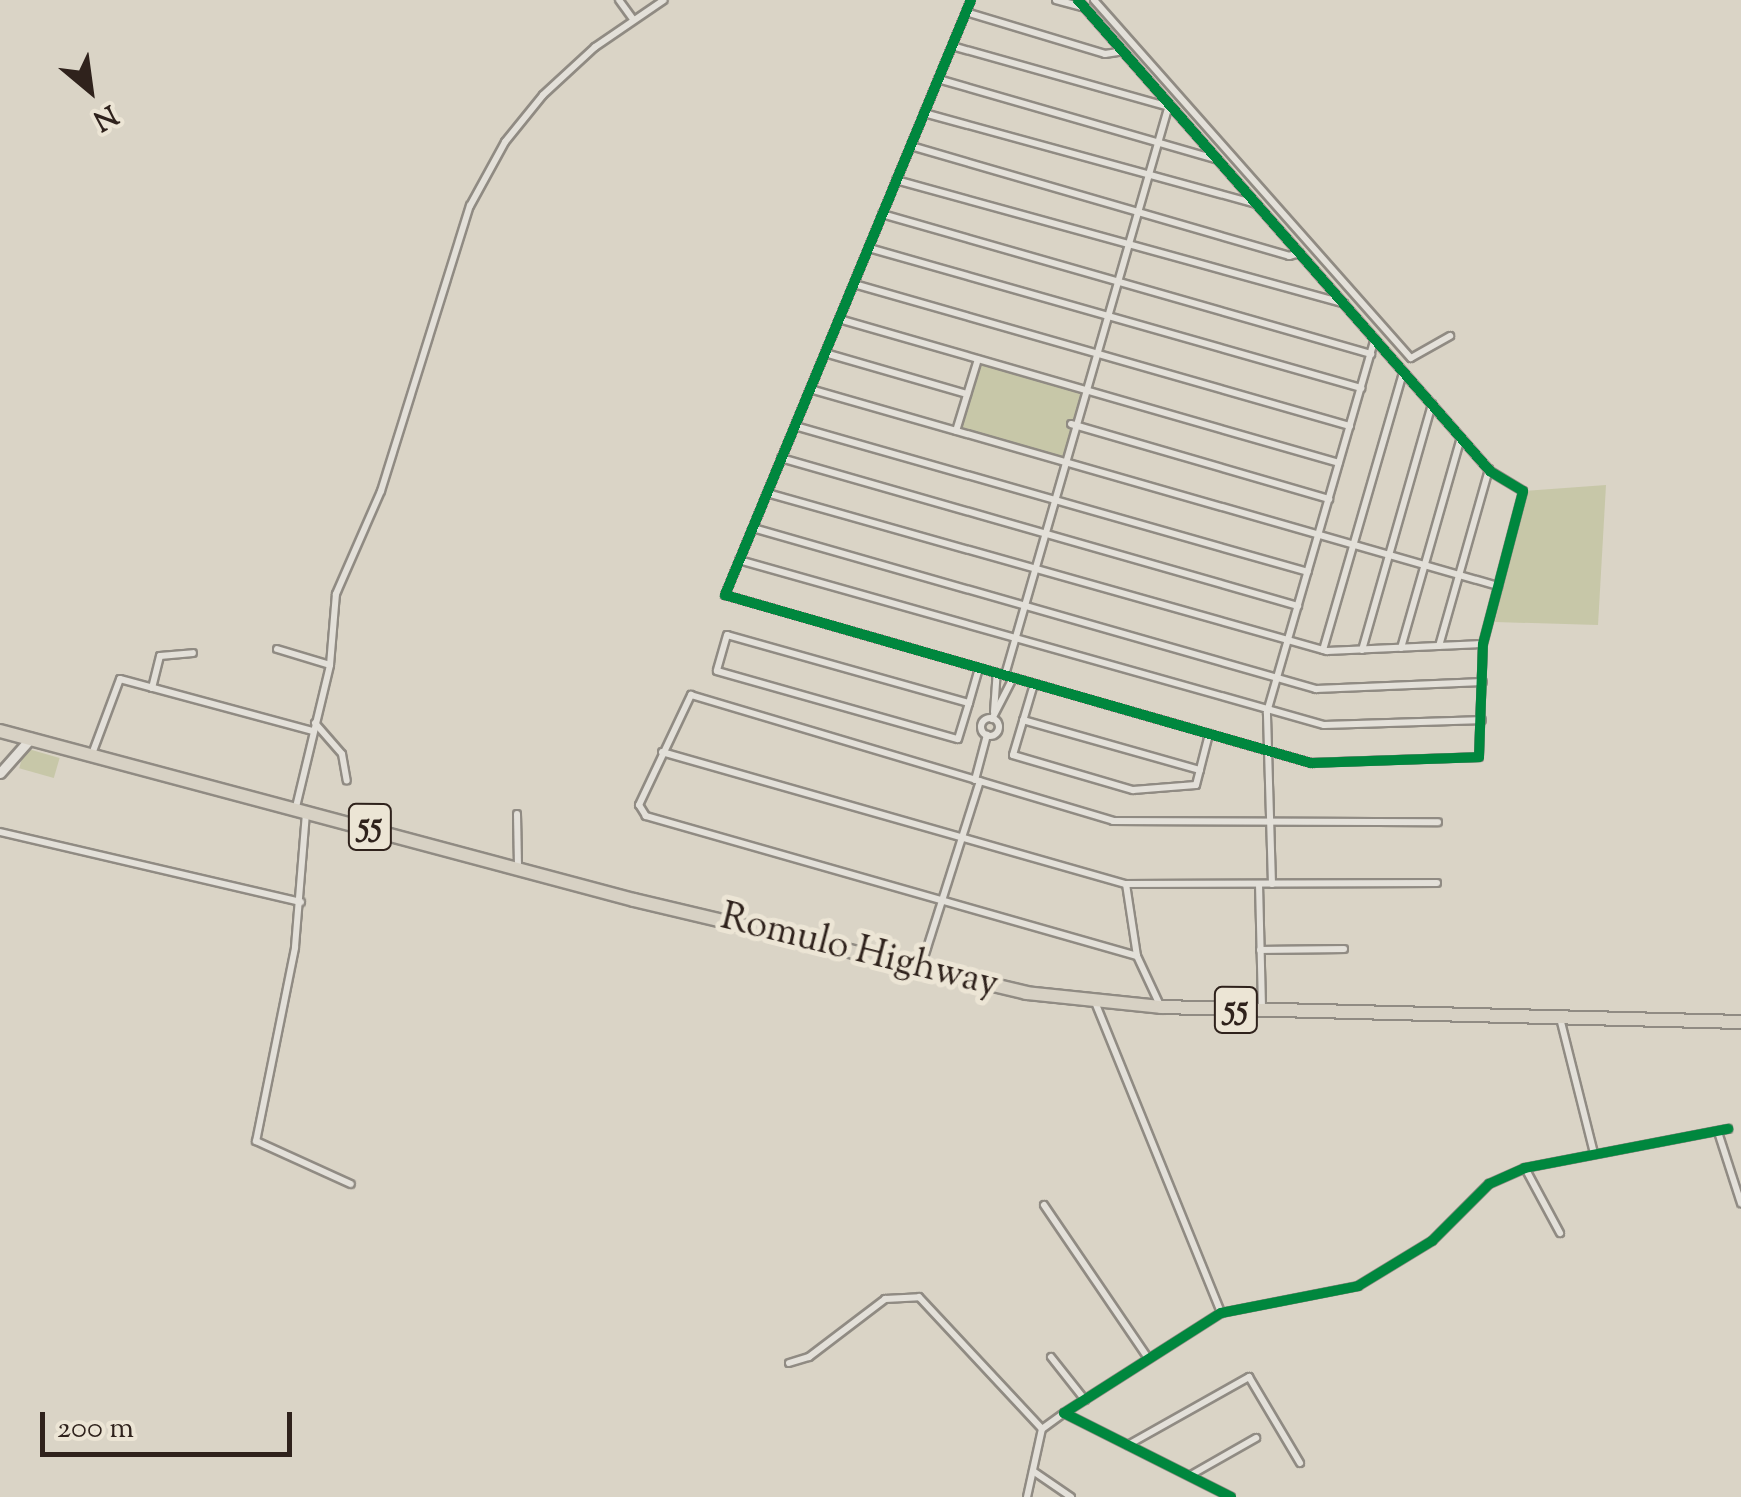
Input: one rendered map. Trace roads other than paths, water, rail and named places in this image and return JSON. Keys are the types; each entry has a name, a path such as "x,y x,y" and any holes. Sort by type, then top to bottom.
{"highway":[{"name":"Romulo Highway","path":"0,731 920,972 1094,1002 1262,1011 1741,1022"}],"main road":[{"path":"0,773 31,738"}],"street":[{"path":"619,0 632,19"},
{"path":"351,1184 256,1141 301,902 300,810 314,727 330,665 336,594 381,491 485,175 543,95 632,19 664,0"},
{"path":"971,0 725,595 1318,764 1479,757 1483,644 1523,490 1489,469 1078,0"},
{"path":"1056,0 1086,8"},
{"path":"1094,0 1411,358 1450,336"},
{"path":"966,12 1105,54 1123,51"},
{"path":"952,46 1170,106"},
{"path":"938,79 1218,160"},
{"path":"920,972 978,780 987,735 998,730 990,703 1005,675 1074,425 1170,106"},
{"path":"924,113 1148,178 1257,204"},
{"path":"911,146 1300,254"},
{"path":"896,180 1344,303"},
{"path":"882,214 1370,354"},
{"path":"868,248 1360,388"},
{"path":"854,284 1350,426"},
{"path":"839,319 1339,464"},
{"path":"1272,884 1273,753 1268,712 1375,339"},
{"path":"825,353 968,394"},
{"path":"956,431 978,360"},
{"path":"1323,650 1404,372"},
{"path":"810,389 1498,586"},
{"path":"1362,650 1432,404"},
{"path":"1074,425 1329,499"},
{"path":"795,426 1308,572"},
{"path":"1401,648 1461,438"},
{"path":"782,458 1298,606"},
{"path":"1439,646 1489,469"},
{"path":"767,493 1323,650 1483,644"},
{"path":"753,528 1316,689 1483,682"},
{"path":"740,560 1324,725 1482,720"},
{"path":"968,703 727,635 716,671 958,739 979,668"},
{"path":"277,649 330,665"},
{"path":"152,688 160,656 193,653"},
{"path":"993,715 1004,706 1005,675"},
{"path":"92,754 115,682 314,727 342,754 347,781"},
{"path":"1034,684 1013,755 1134,790 1196,785 1210,734"},
{"path":"1137,956 642,814 662,752 691,694 1130,823 1438,822"},
{"path":"1023,720 1200,770"},
{"path":"662,752 1126,884 1437,884"},
{"path":"517,814 518,865"},
{"path":"0,832 301,902"},
{"path":"1126,884 1137,956 1160,1007"},
{"path":"1259,884 1262,1011"},
{"path":"1260,950 1344,949"},
{"path":"1094,1002 1221,1313"},
{"path":"1560,1016 1594,1153"},
{"path":"1027,1497 1042,1429 1221,1313 1358,1286 1432,1241 1489,1184 1526,1168 1728,1129"},
{"path":"1718,1132 1741,1203"},
{"path":"1526,1168 1560,1233"},
{"path":"1044,1205 1148,1358"},
{"path":"789,1363 809,1357 885,1299 920,1297 1042,1429"},
{"path":"1051,1357 1085,1400"},
{"path":"1127,1445 1249,1376 1300,1464"},
{"path":"1064,1413 1231,1497"},
{"path":"1190,1476 1256,1438"},
{"path":"1033,1472 1071,1497"}]}
